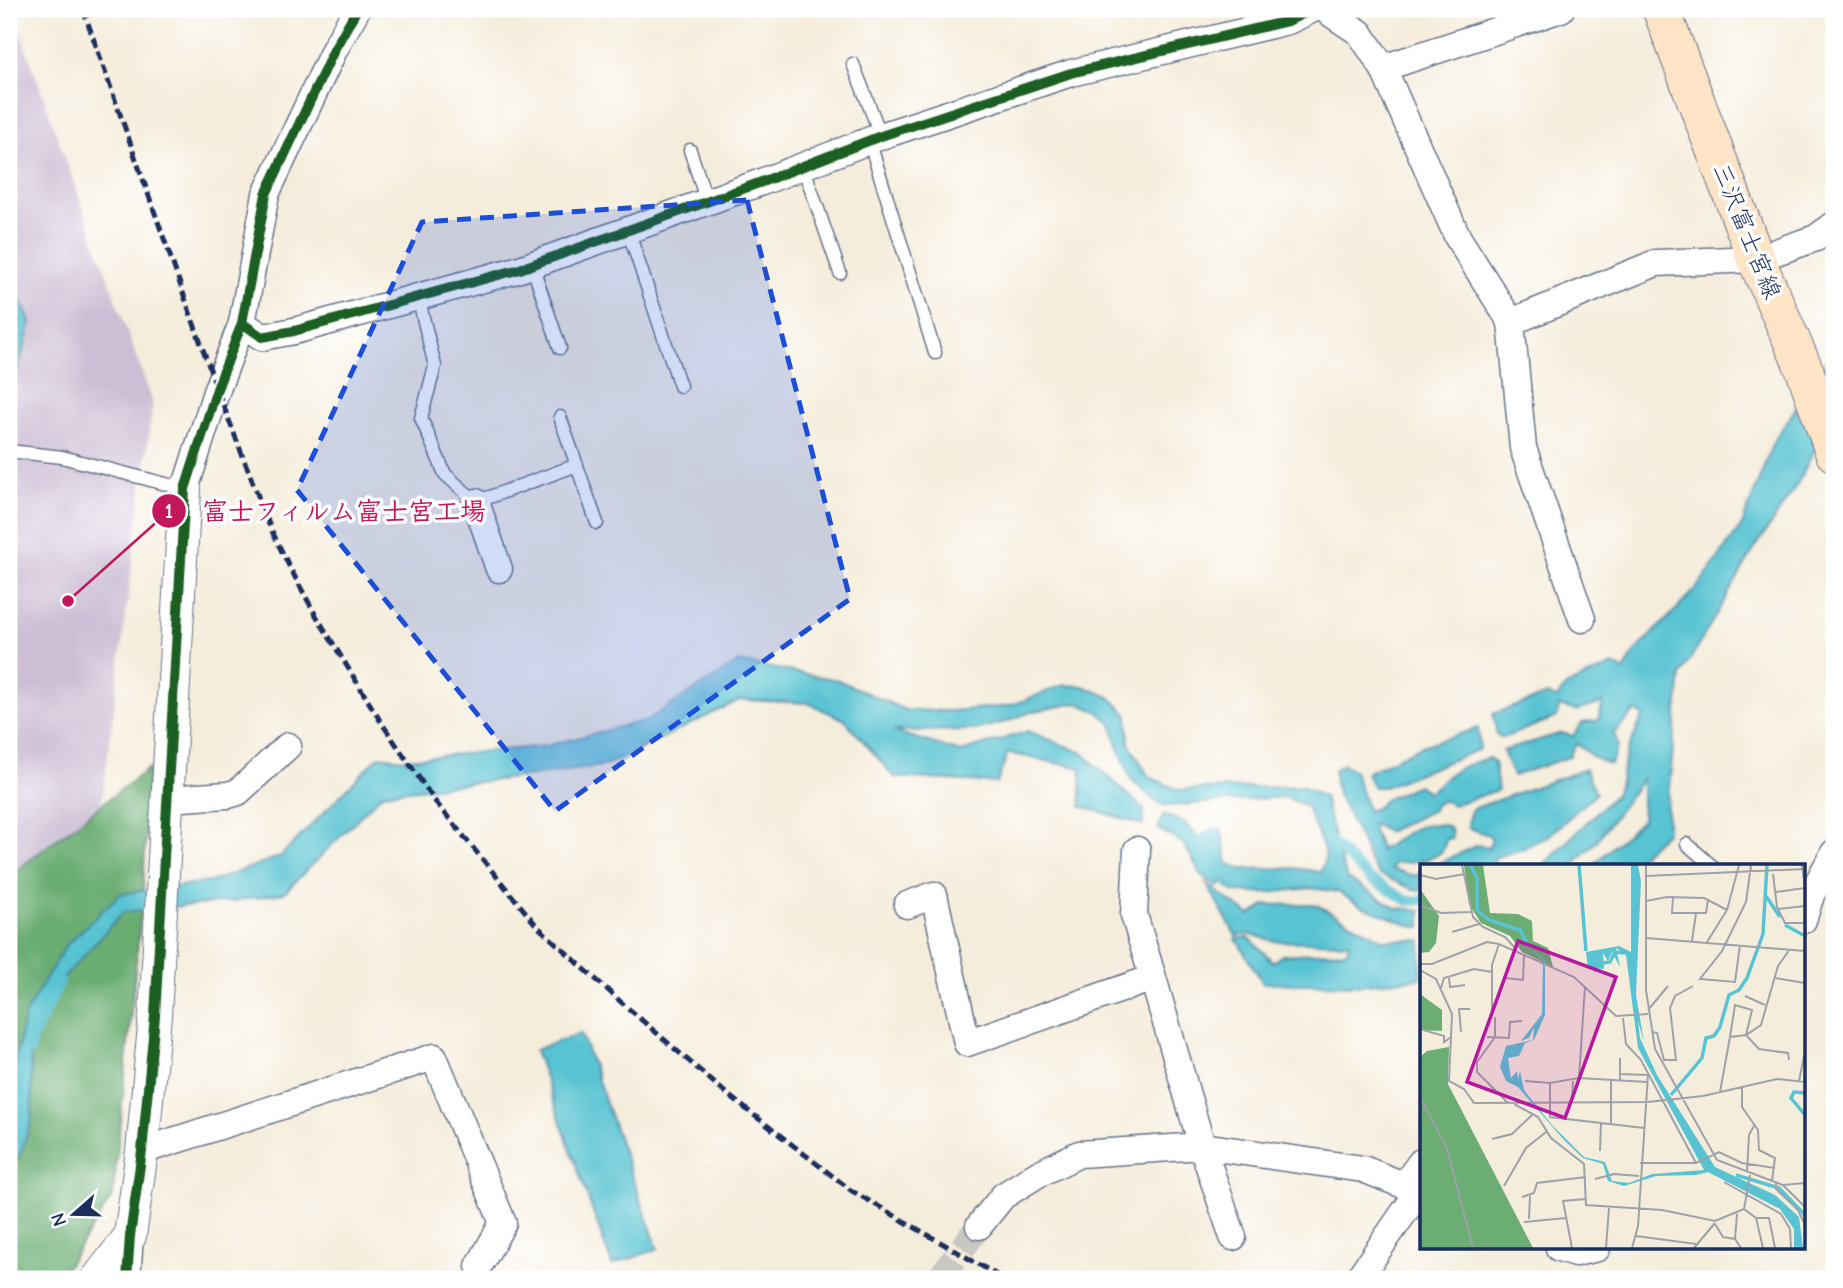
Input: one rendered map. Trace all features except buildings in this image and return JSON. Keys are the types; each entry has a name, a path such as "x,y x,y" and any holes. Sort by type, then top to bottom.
{"main road":[{"name":"三沢富士宮線","path":"1661,9 1756,259 1805,371 1833,450"}],"street":[{"path":"127,1279 155,1016 185,489 217,389 242,323 266,194 335,48 357,9"},
{"path":"242,323 262,337 294,331 532,265 875,138 1071,73 1288,21 1313,9"},
{"path":"1324,9 1360,33 1383,68 1458,238 1511,322 1523,448 1582,618"},
{"path":"1383,68 1561,9"},
{"path":"1511,322 1656,263 1756,259 1816,238 1834,225"},
{"path":"476,502 499,569"},
{"path":"167,799 238,792 288,746"},
{"path":"1137,850 1134,915 1202,1146 1233,1237"},
{"path":"1804,917 1811,895 1834,853"},
{"path":"907,905 934,895 967,1044 1153,978"},
{"path":"142,1151 434,1057 503,1223 479,1266"},
{"path":"979,1226 1003,1196 1038,1174 1079,1154 1202,1146 1363,1169 1414,1189"},
{"path":"1358,1279 1414,1189 1420,1166"},
{"path":"97,1279 130,1236"},
{"path":"1565,1250 1575,1253 1588,1250"}],"lane":[{"path":"853,64 935,352"},
{"path":"690,150 707,202"},
{"path":"803,166 840,273"},
{"path":"628,230 680,386"},
{"path":"532,265 560,348"},
{"path":"418,298 435,366 421,418 445,474 476,502 577,465"},
{"path":"560,416 597,523"},
{"path":"9,451 62,457 185,489"},
{"path":"1688,844 1710,864"}],"highlighted area":[{"path":"747,200 850,599 555,811 297,490 422,222"}],"shaded area":[{"path":"9,9 12,9 153,403 85,932 9,1231"}],"green space":[{"path":"149,768 143,891 113,1196 58,1279 9,1279 9,876"}],"water":[{"path":"9,277 31,323 18,368 9,373"},
{"path":"1834,345 1834,412 1796,486 1752,553 1681,675 1667,806 1667,831 1631,864 1594,864 1642,820 1642,779 1596,842 1574,864 1544,864 1617,793 1627,752 1643,716 1635,711 1614,733 1618,745 1611,764 1597,759 1577,744 1569,757 1513,776 1503,751 1562,733 1573,736 1582,723 1598,721 1603,703 1576,711 1559,706 1557,717 1503,738 1497,735 1493,714 1547,695 1557,698 1567,685 1613,665 1624,671 1634,653 1696,589 1742,525 1773,442 1822,369"},
{"path":"739,662 838,680 905,710 950,711 1009,706 1064,685 1083,686 1110,697 1128,715 1129,743 1149,777 1179,790 1302,786 1324,797 1347,878 1396,908 1420,910 1420,927 1361,906 1338,892 1311,888 1266,893 1234,892 1221,882 1218,887 1201,874 1183,843 1158,829 1163,815 1184,822 1199,838 1209,830 1221,829 1228,864 1244,869 1293,868 1321,872 1326,854 1306,806 1285,797 1166,806 1156,802 1131,780 1112,724 1097,711 1077,703 1031,712 974,730 893,731 961,752 1028,731 1081,752 1144,809 1143,825 1081,806 1081,768 1008,753 997,783 894,777 845,720 808,703 740,700 607,765 383,793 284,893 228,902 123,912 60,982 30,1043 32,1119 19,1157 9,1168 15,1062 25,1014 66,945 120,894 210,882 281,856 379,756 405,759 545,746 647,720"},
{"path":"1478,728 1480,749 1384,787 1374,787 1366,773 1422,746"},
{"path":"1489,758 1494,762 1498,790 1453,805 1441,801 1433,810 1387,832 1373,824 1381,850 1420,826 1448,826 1452,838 1446,839 1442,851 1433,857 1395,863 1391,869 1415,876 1420,874 1420,890 1378,874 1339,797 1334,770 1343,764 1354,771 1368,811 1378,807 1384,800 1418,785 1428,792 1456,770"},
{"path":"1585,769 1596,793 1551,834 1522,849 1494,858 1495,864 1438,864 1477,845 1488,848 1492,840 1489,835 1468,828 1472,809"},
{"path":"1205,881 1250,915 1266,905 1315,904 1384,940 1420,940 1420,978 1357,985 1263,983 1236,939 1249,937 1273,962 1282,955 1347,951 1349,943 1274,941 1249,934 1236,936"},
{"path":"581,1033 658,1249 612,1265 535,1050"}],"waterway":[{"path":"1328,839 1370,879 1408,901 1420,900"},
{"path":"30,1051 30,1043 60,982"}],"tunnel":[{"path":"939,1279 979,1226"}],"railway":[{"path":"83,9 217,389 270,527 314,612 381,722 434,800 537,926 728,1095 852,1191 1004,1279"}],"cycle path":[{"path":"127,1279 155,1016 185,489 217,389 242,323 266,194 335,48 357,9"},
{"path":"242,323 262,337 294,331 520,269 881,136 1071,73 1288,21 1313,9"}],"place":[{"name":"富士フィルム富士宮工場","path":"68,601"}]}
